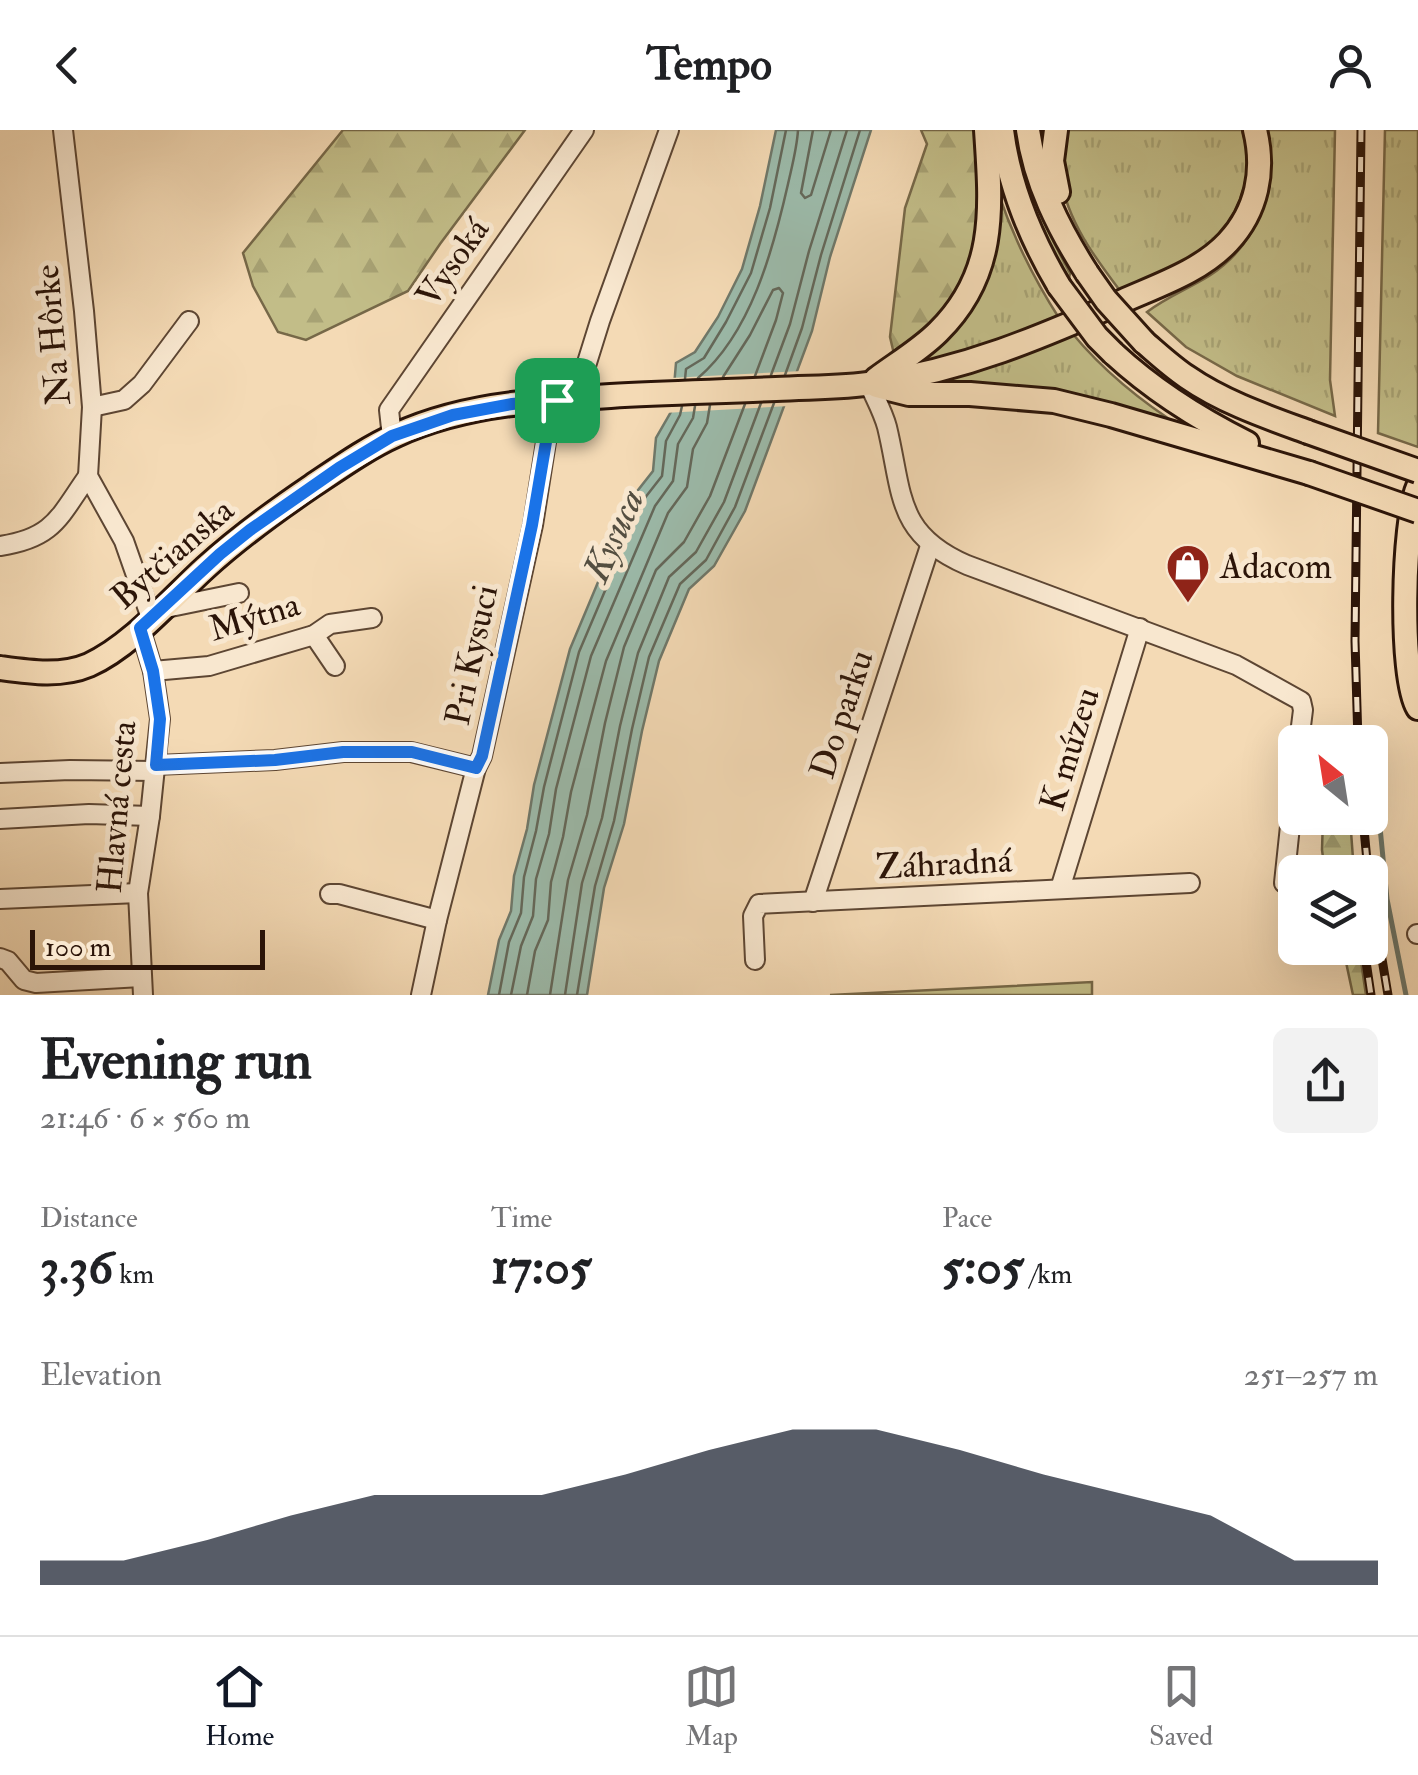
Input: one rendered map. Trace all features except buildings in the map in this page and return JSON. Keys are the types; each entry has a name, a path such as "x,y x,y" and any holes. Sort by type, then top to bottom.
{"main road":[{"path":"869,384 936,334 975,280 991,213 986,130"},
{"path":"1002,130 1018,201 1030,232 1059,286 1086,324 1141,380 1193,415 1309,472"},
{"path":"1028,130 1049,203 1081,263 1106,300 1144,342 1189,378 1262,416 1418,471"},
{"path":"1056,130 1054,177 1081,263"},
{"path":"869,384 951,368 995,354 1202,264 1226,245 1251,206 1260,162 1254,130"},
{"name":"Bytčianska","path":"0,668 45,673 78,669 110,652 250,530 392,436 431,421 512,404 557,400 869,384"},
{"path":"869,384 909,394 1054,401 1309,472 1418,510"},
{"path":"1418,487 1408,530 1406,627 1409,682 1418,708"}],"street":[{"name":"Na Hôrke","path":"63,130 92,407 88,476"},
{"name":"Vysoká","path":"392,436 388,410 584,130"},
{"path":"584,399 585,369 600,321 669,130"},
{"path":"92,407 124,400 142,384 189,321"},
{"path":"869,384 886,421 906,510 930,546 967,565 1236,664 1301,701 1301,725"},
{"name":"Pri Kysuci","path":"422,995 437,920 482,756 557,400"},
{"path":"0,546 34,538 50,529 88,476 124,541 150,618 238,593"},
{"name":"Do parku","path":"813,902 930,546"},
{"name":"Hlavná cesta","path":"142,986 138,892 160,719 150,618"},
{"name":"Mýtna","path":"153,671 210,666 314,635 330,624 372,618"},
{"name":"K múzeu","path":"1060,889 1140,628"},
{"path":"314,635 335,666"},
{"path":"0,773 156,768 343,752 412,752 476,768"},
{"path":"0,819 90,814 150,816"},
{"name":"Záhradná","path":"755,960 752,916 759,904 1190,883"},
{"path":"0,899 138,892"},
{"path":"330,894 437,920"},
{"path":"0,958 8,961 24,980 36,983 142,986"}],"green space":[{"path":"343,130 525,130 408,291 306,340 278,332 253,286 243,253"},
{"path":"921,130 978,130 980,230 967,276 943,316 894,354 890,337 905,208 927,144"},
{"path":"1011,130 1017,130 1031,186 1070,273 1069,279 1032,214"},
{"path":"1064,130 1242,130 1247,165 1233,215 1197,254 1121,292 1093,253 1069,209 1061,172"},
{"path":"1268,130 1335,130 1330,380 1335,416 1237,376 1186,347 1147,312 1227,263 1252,231 1266,193"},
{"path":"1385,130 1418,130 1418,447 1378,433"},
{"path":"999,195 1025,258 1059,318 991,347 903,369"},
{"path":"1072,333 1125,386 1186,430 909,386"},
{"path":"1322,835 1351,835 1353,855 1323,855"},
{"path":"1347,965 1362,965 1366,995 1353,995"},
{"path":"1092,982 1092,995 830,995"}],"water":[{"path":"776,130 871,130 830,257 812,331 745,511 714,566 689,589 659,661 624,824 604,888 587,995 488,995 499,940 511,911 514,876 534,785 570,649 635,494 653,471 656,438 672,410 676,363 695,352 742,269"}],"pier":[{"path":"802,371 789,406 664,413 670,378"}],"waterway":[{"path":"1381,835 1387,899 1406,995"}],"railway":[{"path":"1357,725 1361,130"},
{"path":"1365,835 1366,855"},
{"path":"1367,965 1371,995"},
{"path":"1383,965 1388,995"}],"place":[{"name":"Adacom","path":"1188,604"}],"route":[{"path":"557,400 482,756 476,768 412,752 343,752 275,760 156,765 160,719 153,671 140,628 220,554 339,468 392,436 484,408 557,400"}],"water label":[{"name":"Kysuca","path":"613,535"}]}
